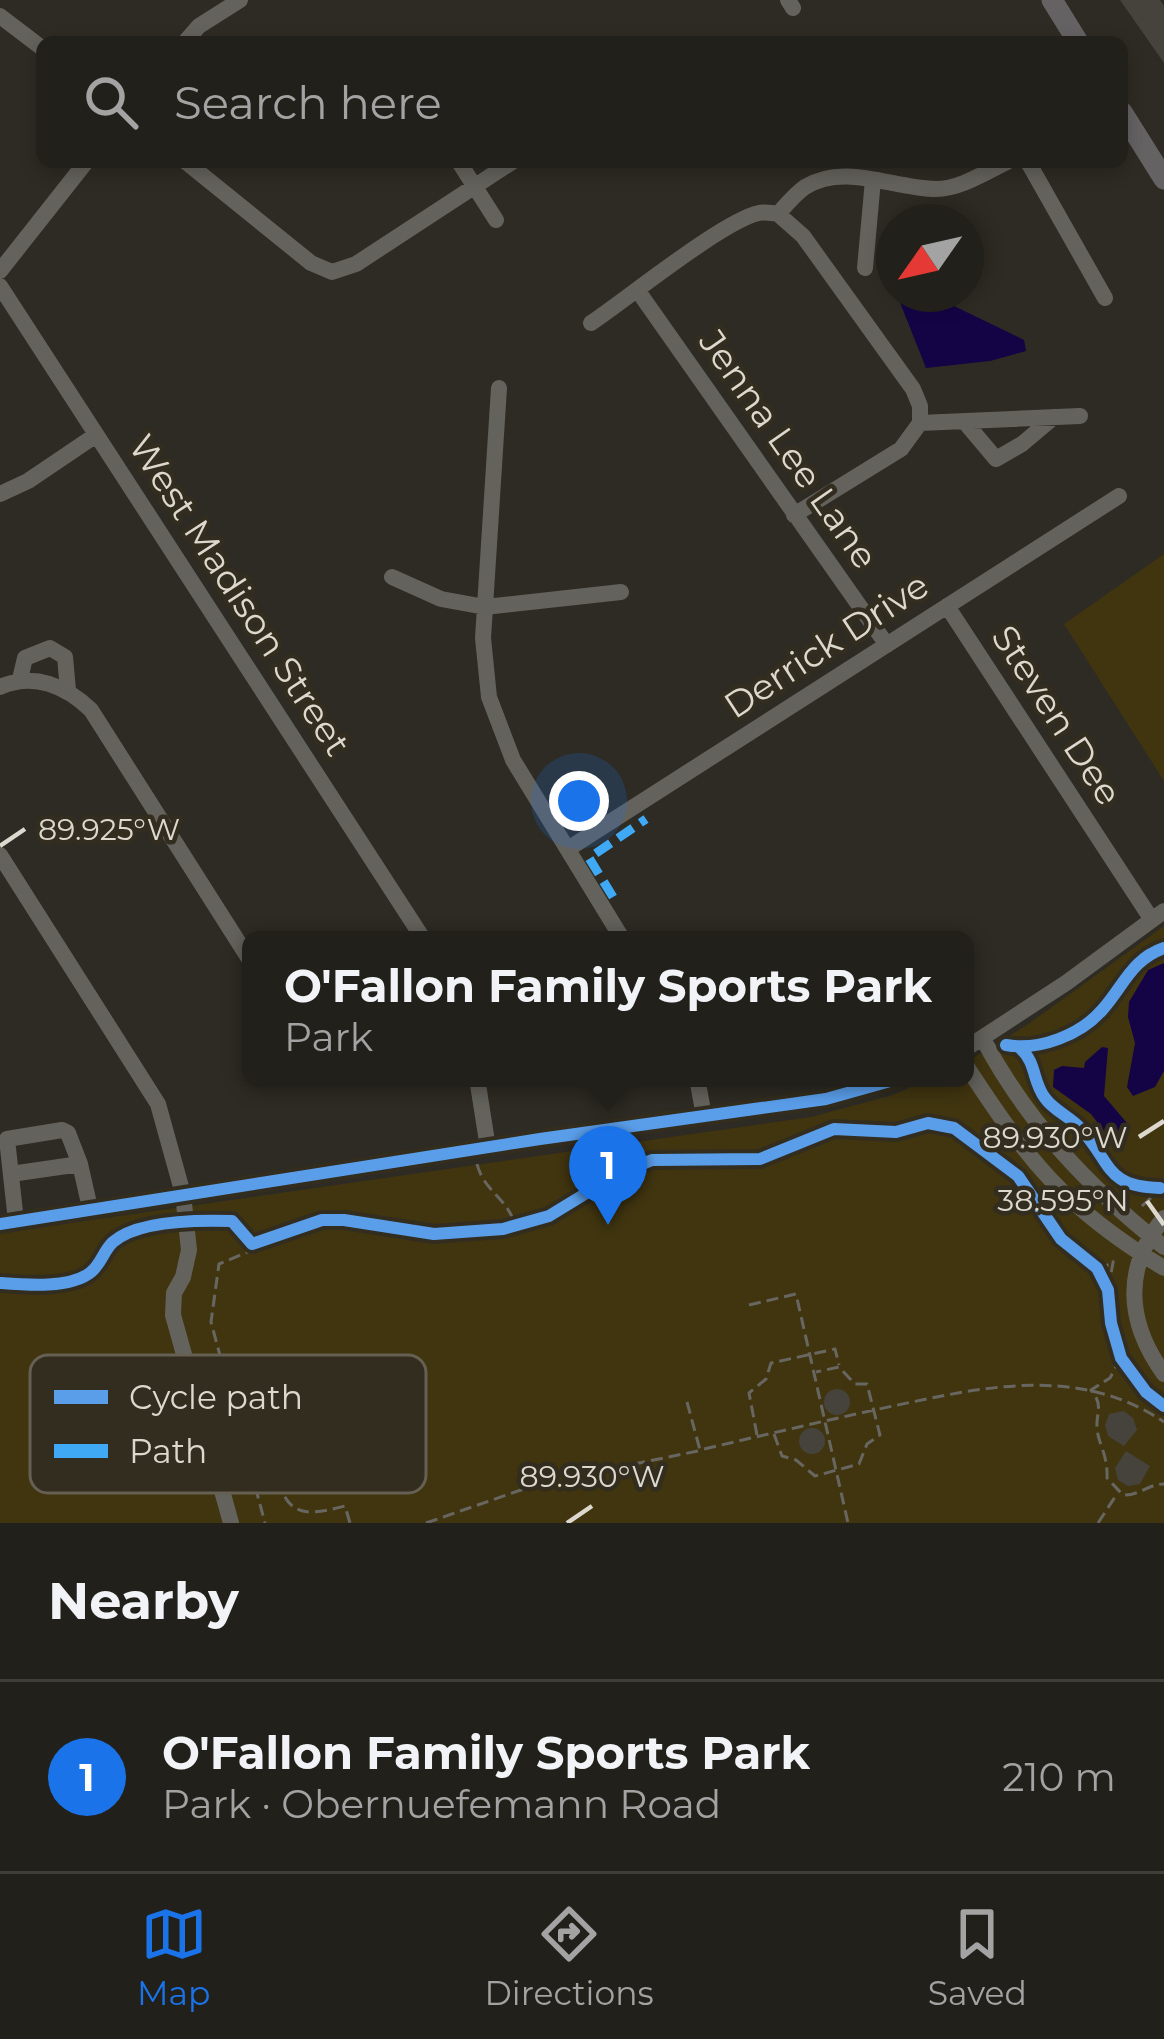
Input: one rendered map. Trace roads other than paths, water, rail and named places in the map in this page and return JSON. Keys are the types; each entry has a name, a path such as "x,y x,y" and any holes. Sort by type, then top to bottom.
{"main road":[{"path":"1052,0 1074,36"},
{"path":"1128,122 1164,179"}],"street":[{"path":"190,36 240,0"},
{"path":"0,16 36,44"},
{"path":"0,271 81,168"},
{"path":"193,168 311,263 332,272 356,264 502,168"},
{"path":"463,168 496,220"},
{"path":"896,183 897,168"},
{"path":"778,214 805,188 823,179 861,173 936,189 953,187 994,168"},
{"path":"1031,168 1106,298"},
{"path":"861,173 865,268"},
{"path":"591,322 760,212 778,214 803,236 913,389 920,423 901,449 794,515"},
{"name":"West Madison Street","path":"0,286 418,931"},
{"name":"Jenna Lee Lane","path":"638,291 887,645"},
{"path":"500,388 483,638 489,697 513,760 617,931"},
{"path":"920,423 1080,416"},
{"path":"964,421 996,459 1054,417"},
{"path":"0,494 96,435"},
{"name":"Derrick Drive","path":"568,849 1120,496"},
{"path":"392,577 441,599 485,607 621,592"},
{"name":"Steven Dee","path":"947,606 1158,916"},
{"path":"20,679 25,658 50,647 64,657 68,690"},
{"path":"0,687 20,679 68,690 91,710 242,948"},
{"path":"0,855 158,1104 183,1194 189,1250 174,1293 173,1315 184,1355"},
{"path":"974,1044 1158,916"},
{"path":"983,1039 1013,1092 1055,1148 1156,1241"},
{"path":"974,1079 1007,1132 1052,1184 1084,1214 1164,1268"},
{"path":"478,1087 482,1155"},
{"path":"699,1087 704,1116"},
{"path":"90,1208 71,1138 62,1130 7,1139 8,1222 482,1155 826,1100 870,1087"},
{"path":"11,1174 80,1164"},
{"path":"1164,1218 1156,1241 1140,1253 1132,1285 1134,1317 1145,1348 1164,1374"},
{"path":"223,1493 231,1523"}],"place":[{"name":"O'Fallon Family Sports Park","path":"608,1225"}]}
